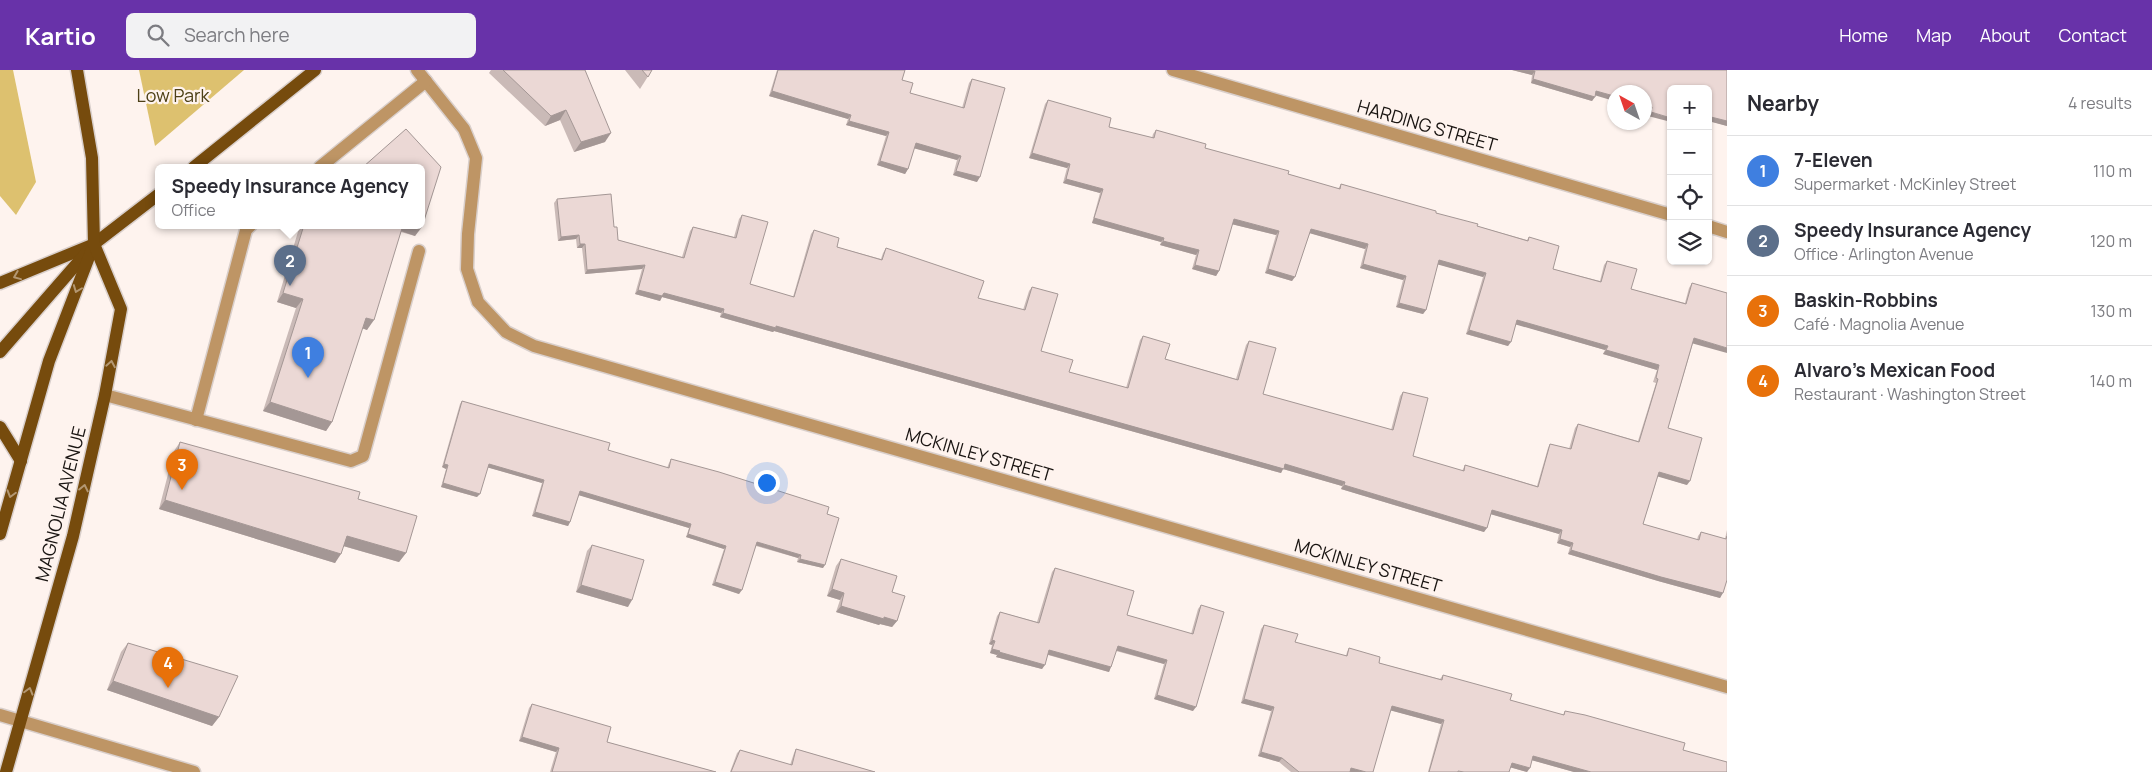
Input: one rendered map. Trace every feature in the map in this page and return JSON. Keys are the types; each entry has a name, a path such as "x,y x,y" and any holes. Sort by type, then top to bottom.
{"main road":[{"name":"MAGNOLIA AVENUE","path":"6,772 74,536 105,395 120,309 94,244 92,158 77,70"},
{"path":"198,164 315,70"},
{"path":"0,352 94,244 155,197"},
{"name":"MAGNOLIA AVENUE","path":"0,534 48,361 94,244"},
{"path":"0,283 94,244"},
{"path":"0,427 21,461"}],"street":[{"name":"MCKINLEY STREET","path":"417,70 464,129 476,158 468,234 468,269 478,302 506,332 534,346 1727,687"},
{"name":"HARDING STREET","path":"1173,70 1667,214"},
{"path":"324,164 426,82"},
{"path":"1712,227 1727,232"},
{"path":"196,420 247,229"},
{"path":"105,395 351,461 363,456 419,251"},
{"path":"0,715 194,772"}],"green space":[{"path":"0,70 13,70 36,182 16,215 0,196"},
{"name":"Low Park","path":"139,70 244,70 155,146"}],"building":[{"path":"503,70 585,70 611,133 581,142 566,110 551,116"},
{"path":"642,70 652,70 648,77"},
{"path":"778,70 905,70 902,80 913,83 910,93 964,108 972,79 1005,88 980,177 956,171 961,156 916,143 908,169 880,161 889,132 849,121 851,115 772,91"},
{"path":"1530,70 1727,70 1727,121 1712,117 1712,85 1667,85 1667,117 1652,112 1652,85 1607,85 1607,94 1596,91 1595,97 1533,79 1535,71"},
{"path":"1048,100 1111,118 1109,127 1154,138 1156,130 1206,144 1205,148 1289,171 1288,174 1340,189 1341,184 1436,211 1436,213 1478,224 1477,226 1528,241 1529,237 1559,246 1553,269 1601,282 1607,261 1637,269 1631,289 1686,304 1692,283 1727,293 1727,348 1694,338 1668,428 1702,438 1690,481 1659,472 1643,524 1699,540 1701,532 1726,539 1727,536 1727,580 1723,593 1571,550 1573,543 1560,539 1562,530 1492,510 1487,528 1344,485 1345,482 1285,464 1284,469 776,326 776,328 723,313 724,309 664,293 662,296 638,290 645,265 587,270 585,244 580,244 579,235 561,237 557,199 611,194 614,227 617,227 618,240 684,258 693,227 736,238 742,215 768,222 750,284 794,297 814,230 839,238 837,247 882,260 886,248 984,281 978,298 1025,310 1032,287 1058,294 1041,351 1073,360 1069,372 1128,388 1143,336 1170,344 1165,359 1238,380 1249,341 1276,348 1263,394 1393,430 1403,392 1428,398 1413,456 1464,471 1465,465 1538,487 1550,444 1571,449 1578,424 1639,442 1658,379 1656,378 1659,365 1606,350 1608,346 1517,320 1511,342 1469,330 1486,273 1439,260 1426,310 1399,303 1406,276 1363,264 1368,244 1311,229 1295,277 1268,269 1279,231 1234,219 1219,271 1195,265 1199,250 1163,241 1164,238 1094,218 1103,189 1066,179 1070,164 1032,153"},
{"path":"406,129 441,167 425,218 425,164 366,164"},
{"path":"303,229 402,229 374,320 366,318 332,422 270,402 303,299 283,293"},
{"path":"462,401 610,443 608,450 669,468 671,459 719,472 829,507 827,514 839,518 825,565 800,559 801,555 757,542 742,590 715,582 726,546 688,534 691,524 580,491 570,522 535,512 544,480 489,464 480,494 443,483 448,465 444,464"},
{"path":"180,442 360,492 358,499 417,516 406,553 347,536 341,554 165,500"},
{"path":"592,545 644,560 632,600 581,585"},
{"path":"841,559 897,576 892,592 905,596 897,621 841,606 844,593 832,589"},
{"path":"1055,568 1134,591 1127,615 1193,634 1201,605 1224,612 1196,707 1157,695 1167,660 1118,646 1111,667 1049,650 1045,665 992,649 995,641 992,640 1000,612 1039,623"},
{"path":"1264,625 1298,634 1295,642 1347,656 1349,648 1380,657 1379,663 1442,680 1443,675 1512,694 1510,700 1564,715 1565,711 1585,715 1685,743 1683,750 1727,762 1727,772 1591,772 1533,756 1530,768 1512,763 1509,772 1429,772 1444,720 1392,706 1373,772 1351,768 1350,772 1299,772 1282,758 1261,752 1274,707 1244,699"},
{"path":"128,643 238,676 219,717 113,681"},
{"path":"532,704 611,727 607,742 716,772 552,772 559,748 522,737"},
{"path":"796,749 875,772 731,772 740,750 792,765"}],"place":[{"name":"Speedy Insurance Agency","path":"290,286"},
{"name":"7-Eleven","path":"308,378"},
{"name":"Baskin-Robbins","path":"182,490"},
{"name":"Alvaro's Mexican Food","path":"168,688"}]}
